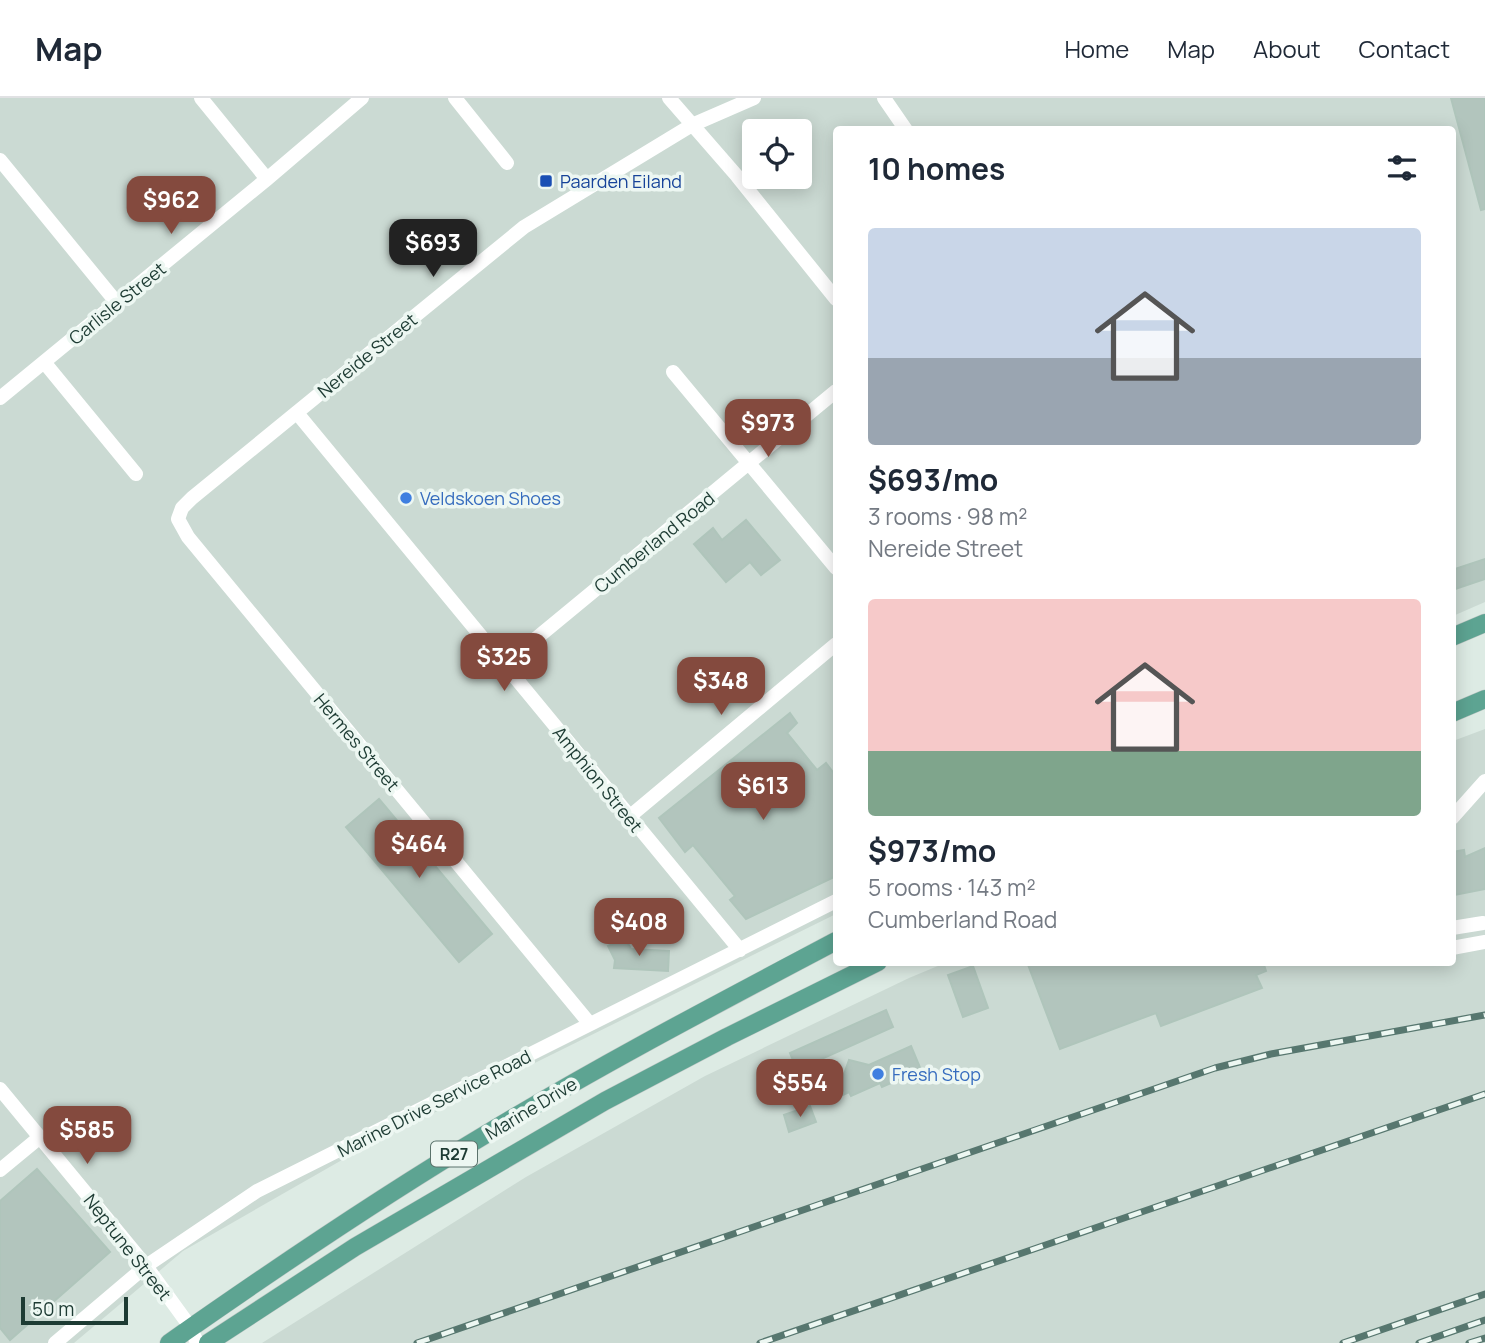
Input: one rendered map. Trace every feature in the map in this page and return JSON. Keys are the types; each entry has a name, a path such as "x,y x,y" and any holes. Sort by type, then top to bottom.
{"main road":[{"path":"1456,635 1485,623"},
{"path":"1456,711 1485,699"},
{"name":"Marine Drive","path":"169,1343 194,1335 363,1212 487,1133 596,1069 833,943"},
{"name":"Marine Drive","path":"208,1343 355,1247 605,1101 870,966"}],"street":[{"path":"201,98 267,179"},
{"name":"Carlisle Street","path":"0,398 362,98"},
{"path":"455,98 507,163"},
{"path":"668,98 746,187 833,295"},
{"name":"Nereide Street","path":"178,524 183,508 192,498 524,227 692,125 754,98"},
{"path":"884,98 903,126"},
{"path":"0,160 117,303"},
{"path":"44,362 136,474"},
{"path":"673,372 833,564"},
{"name":"Cumberland Road","path":"504,665 833,394"},
{"name":"Amphion Street","path":"297,413 740,950"},
{"name":"Hermes Street","path":"178,524 590,1024"},
{"path":"629,817 833,647"},
{"path":"1456,814 1485,781"},
{"name":"Marine Drive Service Road","path":"55,1343 146,1266 257,1191 833,903"},
{"path":"1456,927 1483,923"},
{"path":"1456,947 1485,942"},
{"name":"Neptune Street","path":"0,1089 146,1266 194,1335"},
{"path":"0,1170 40,1137"}],"shaded area":[{"path":"0,98 1485,98 1485,602 1456,615 1456,126 833,126 833,915 363,1148 183,1251 74,1343 0,1343"},
{"path":"1485,729 1485,1343 262,1343 526,1177 705,1076 938,966 1456,966 1456,740"}],"building":[{"path":"1451,98 1485,98 1485,209 1481,210"},
{"path":"746,520 780,560 761,575 750,562 726,582 694,544 713,528 722,540"},
{"path":"1485,559 1485,579 1456,589 1456,569"},
{"path":"790,713 797,723 787,733 817,770 826,763 833,772 833,877 746,919 730,900 735,896 693,845 685,852 659,818"},
{"path":"379,799 492,934 459,962 346,827"},
{"path":"1485,848 1485,889 1456,895 1456,851 1464,850 1465,857"},
{"path":"625,938 631,949 669,951 668,971 614,968 615,960 608,946"},
{"path":"973,966 988,1008 963,1017 948,975"},
{"path":"1029,966 1264,966 1266,971 1256,975 1262,988 1161,1026 1156,1013 1060,1049"},
{"path":"886,1010 893,1027 797,1070 790,1053"},
{"name":"Fresh Stop","path":"911,1046 921,1070 882,1087 880,1083 851,1096 849,1092 843,1095 836,1080 843,1077 849,1060 869,1065"},
{"path":"810,1106 816,1122 789,1132 784,1115"},
{"path":"37,1169 110,1252 10,1340 0,1328 0,1201"}],"railway":[{"path":"417,1343 1215,1068 1271,1054 1485,1015"},
{"path":"760,1343 1485,1094"},
{"path":"1343,1343 1485,1294"},
{"path":"1419,1343 1485,1320"},
{"path":"1469,1343 1485,1338"}],"place":[{"name":"Paarden Eiland","path":"546,181"},
{"name":"Veldskoen Shoes","path":"406,498"},
{"name":"Fresh Stop","path":"878,1074"}]}
